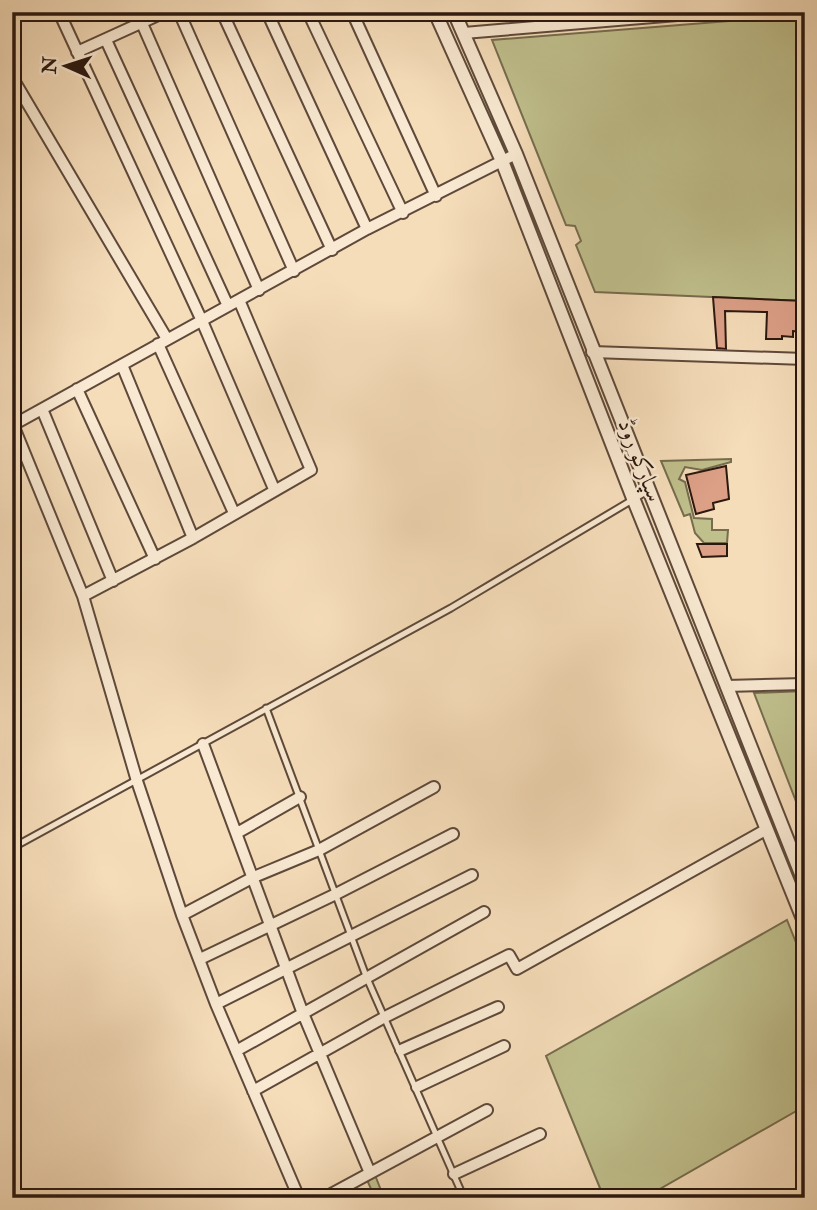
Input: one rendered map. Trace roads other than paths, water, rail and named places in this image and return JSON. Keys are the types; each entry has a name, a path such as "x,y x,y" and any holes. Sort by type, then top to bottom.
{"street":[{"path":"59,12 202,321 274,489"},
{"path":"137,12 259,290"},
{"path":"77,52 165,12"},
{"path":"178,12 294,271"},
{"path":"222,12 332,250"},
{"path":"267,12 367,229"},
{"path":"308,12 403,213"},
{"path":"352,12 436,196"},
{"name":"سپارکو روڈ","path":"436,12 502,161 633,499 805,924"},
{"name":"سپارکو روڈ","path":"454,12 516,154 592,352 805,884"},
{"path":"464,33 561,18 713,12"},
{"path":"106,40 228,306"},
{"path":"12,77 163,341 234,513"},
{"path":"299,1198 216,1004 182,915 137,781 83,596 13,425 367,229 516,154"},
{"path":"83,596 155,559 274,489 308,473 310,465 239,300"},
{"path":"592,352 805,359"},
{"path":"122,365 192,538"},
{"path":"77,389 155,559"},
{"path":"42,409 113,581"},
{"path":"726,686 805,684"},
{"path":"202,744 254,877 285,968 370,1173"},
{"path":"182,915 254,877 319,849 434,787"},
{"path":"237,833 300,797"},
{"path":"253,1091 319,1052 509,955 517,969 766,829"},
{"path":"200,959 453,834"},
{"path":"216,1004 472,876"},
{"path":"236,1051 302,1011 484,912"},
{"path":"401,1050 498,1007"},
{"path":"417,1087 504,1046"},
{"path":"324,1198 487,1110"},
{"path":"454,1174 540,1134"}],"lane":[{"path":"12,848 452,608 649,490"},
{"path":"266,708 366,976 401,1050 436,1138 464,1198"}]}
